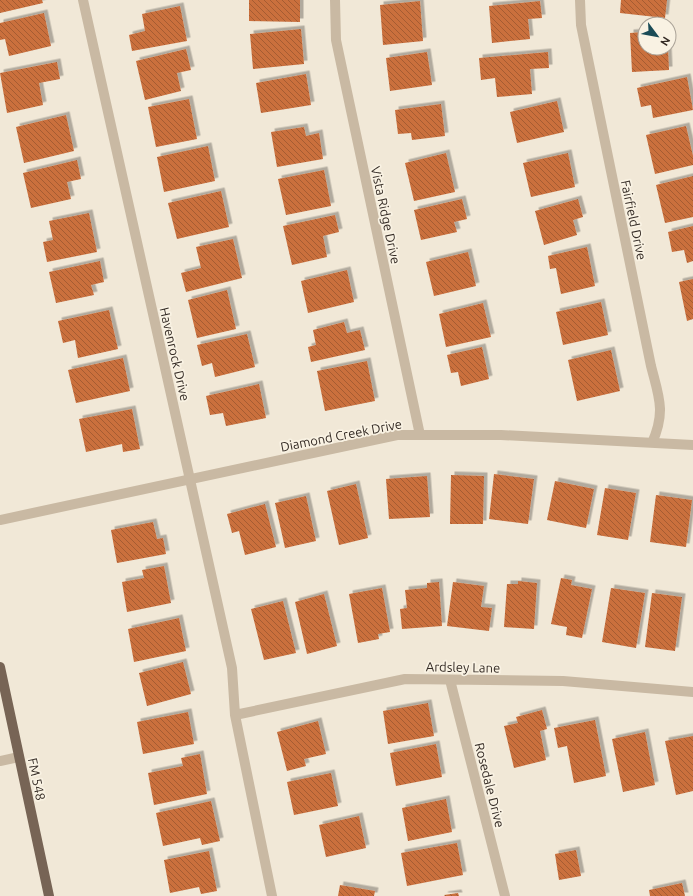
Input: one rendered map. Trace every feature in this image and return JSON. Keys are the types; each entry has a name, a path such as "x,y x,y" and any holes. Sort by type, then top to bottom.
{"main road":[{"name":"FM 548","path":"0,667 49,896"}],"street":[{"name":"Havenrock Drive","path":"83,0 232,668 235,715 272,896"},
{"name":"Vista Ridge Drive","path":"335,0 336,40 420,435"},
{"name":"Fairfield Drive","path":"580,0 581,25 661,406 658,429 652,443"},
{"name":"Diamond Creek Drive","path":"0,520 397,435 501,435 693,446"},
{"name":"Ardsley Lane","path":"235,715 405,679 563,681 693,692"},
{"name":"Rosedale Drive","path":"450,680 505,896"},
{"path":"0,761 19,757"}],"building":[{"path":"0,0 42,0 43,3 0,13"},
{"path":"249,0 300,0 300,22 249,21"},
{"path":"621,0 667,0 665,16 647,16 620,13"},
{"path":"420,1 423,41 383,45 380,5"},
{"path":"540,1 542,18 528,19 530,39 492,43 489,6"},
{"path":"180,6 187,41 132,51 129,35 145,31 142,14"},
{"path":"44,13 51,46 9,56 5,39 0,40 0,23"},
{"path":"301,29 304,64 253,69 250,34"},
{"path":"630,33 637,33 637,56 668,56 669,70 632,72"},
{"path":"186,49 191,70 177,73 181,91 145,100 136,61"},
{"path":"427,52 432,85 390,91 386,58"},
{"path":"548,52 549,68 530,69 532,94 497,97 495,78 481,80 479,58"},
{"path":"57,62 60,79 39,83 43,105 7,113 0,73"},
{"path":"306,74 311,105 261,113 256,83"},
{"path":"687,77 693,110 653,118 651,105 641,107 637,88"},
{"path":"189,99 197,139 156,147 148,107"},
{"path":"557,101 564,132 517,143 510,112"},
{"path":"441,104 445,136 412,140 411,133 398,134 395,110"},
{"path":"66,115 74,151 24,163 16,127"},
{"path":"686,126 693,156 693,165 655,174 646,135"},
{"path":"304,127 306,136 319,133 323,159 277,167 271,132"},
{"path":"208,146 215,181 164,192 157,157"},
{"path":"446,153 455,192 414,201 405,163"},
{"path":"568,153 575,187 531,197 523,163"},
{"path":"77,160 81,179 67,182 71,199 31,208 23,173"},
{"path":"324,170 331,206 286,215 278,179"},
{"path":"693,176 693,217 665,223 656,185"},
{"path":"221,191 229,227 177,239 168,203"},
{"path":"462,199 467,219 454,222 457,232 421,240 414,210"},
{"path":"578,199 583,217 573,220 577,235 544,245 535,211"},
{"path":"89,213 97,252 47,262 43,242 53,240 49,221"},
{"path":"335,215 339,232 323,236 327,257 292,265 283,226"},
{"path":"693,226 693,261 687,263 684,250 672,252 668,232"},
{"path":"233,239 242,278 186,292 181,273 201,268 196,247"},
{"path":"587,247 595,286 561,294 556,268 550,269 548,256"},
{"path":"468,252 476,286 434,296 426,262"},
{"path":"100,261 104,282 91,285 94,295 56,303 49,272"},
{"path":"347,270 354,302 308,313 301,281"},
{"path":"693,279 693,319 687,321 679,282"},
{"path":"227,290 236,329 197,338 188,300"},
{"path":"601,302 608,335 563,345 556,312"},
{"path":"483,303 491,337 446,347 439,314"},
{"path":"109,310 118,349 78,358 75,340 63,343 58,321"},
{"path":"344,322 347,333 360,330 365,350 311,362 308,347 316,345 313,330"},
{"path":"247,334 255,367 215,377 212,363 202,366 197,345"},
{"path":"482,347 489,379 461,386 458,372 451,373 447,355"},
{"path":"611,350 620,391 577,401 568,360"},
{"path":"123,358 130,391 76,403 68,370"},
{"path":"367,361 375,401 325,411 317,371"},
{"path":"259,384 266,418 226,426 223,413 210,415 206,396"},
{"path":"132,409 140,449 123,452 122,444 86,452 79,419"},
{"path":"494,474 534,479 528,524 489,519"},
{"path":"451,475 484,476 483,524 450,524"},
{"path":"427,476 430,517 389,519 386,479"},
{"path":"555,481 594,489 586,528 547,520"},
{"path":"356,484 368,538 339,545 327,491"},
{"path":"605,488 636,493 628,540 597,535"},
{"path":"656,495 692,500 686,547 650,542"},
{"path":"306,496 316,541 285,548 275,503"},
{"path":"265,504 276,547 245,555 239,531 232,533 227,514"},
{"path":"153,522 157,539 163,538 166,554 117,563 111,530"},
{"path":"164,566 171,603 127,612 122,582 144,578 142,570"},
{"path":"561,578 572,580 571,585 592,589 582,638 566,635 567,627 551,624"},
{"path":"518,581 537,583 534,629 504,627 507,584 518,584"},
{"path":"439,582 442,626 402,629 400,609 407,608 405,590 427,588 427,583"},
{"path":"453,582 484,586 481,607 492,608 489,631 447,626"},
{"path":"382,588 390,632 378,634 379,639 358,643 349,594"},
{"path":"611,588 645,593 636,648 602,642"},
{"path":"652,593 682,597 675,651 645,647"},
{"path":"324,594 337,646 307,654 295,602"},
{"path":"283,601 296,653 264,660 251,609"},
{"path":"179,618 186,651 134,662 128,629"},
{"path":"183,662 191,694 147,706 139,673"},
{"path":"428,703 434,736 388,744 383,711"},
{"path":"542,710 547,729 540,731 546,760 514,768 504,726 518,723 516,717"},
{"path":"188,712 194,744 143,754 137,722"},
{"path":"595,720 606,776 574,783 567,746 558,748 554,728"},
{"path":"318,721 326,754 304,759 306,766 287,771 277,732"},
{"path":"645,732 655,785 623,792 612,739"},
{"path":"693,736 693,791 676,795 665,741"},
{"path":"436,744 442,777 396,786 390,753"},
{"path":"200,754 207,794 154,805 148,773 183,766 181,758"},
{"path":"331,773 338,806 294,815 287,782"},
{"path":"446,799 452,832 408,841 402,808"},
{"path":"211,801 220,841 202,845 200,838 163,846 156,813"},
{"path":"359,816 366,848 326,857 319,825"},
{"path":"457,843 463,875 407,886 401,853"},
{"path":"576,850 581,876 559,880 555,854"},
{"path":"209,851 217,891 201,894 199,887 170,893 164,860"},
{"path":"682,883 685,896 650,896 649,890"},
{"path":"340,885 375,891 374,896 338,896"},
{"path":"458,893 459,896 444,895"}]}
